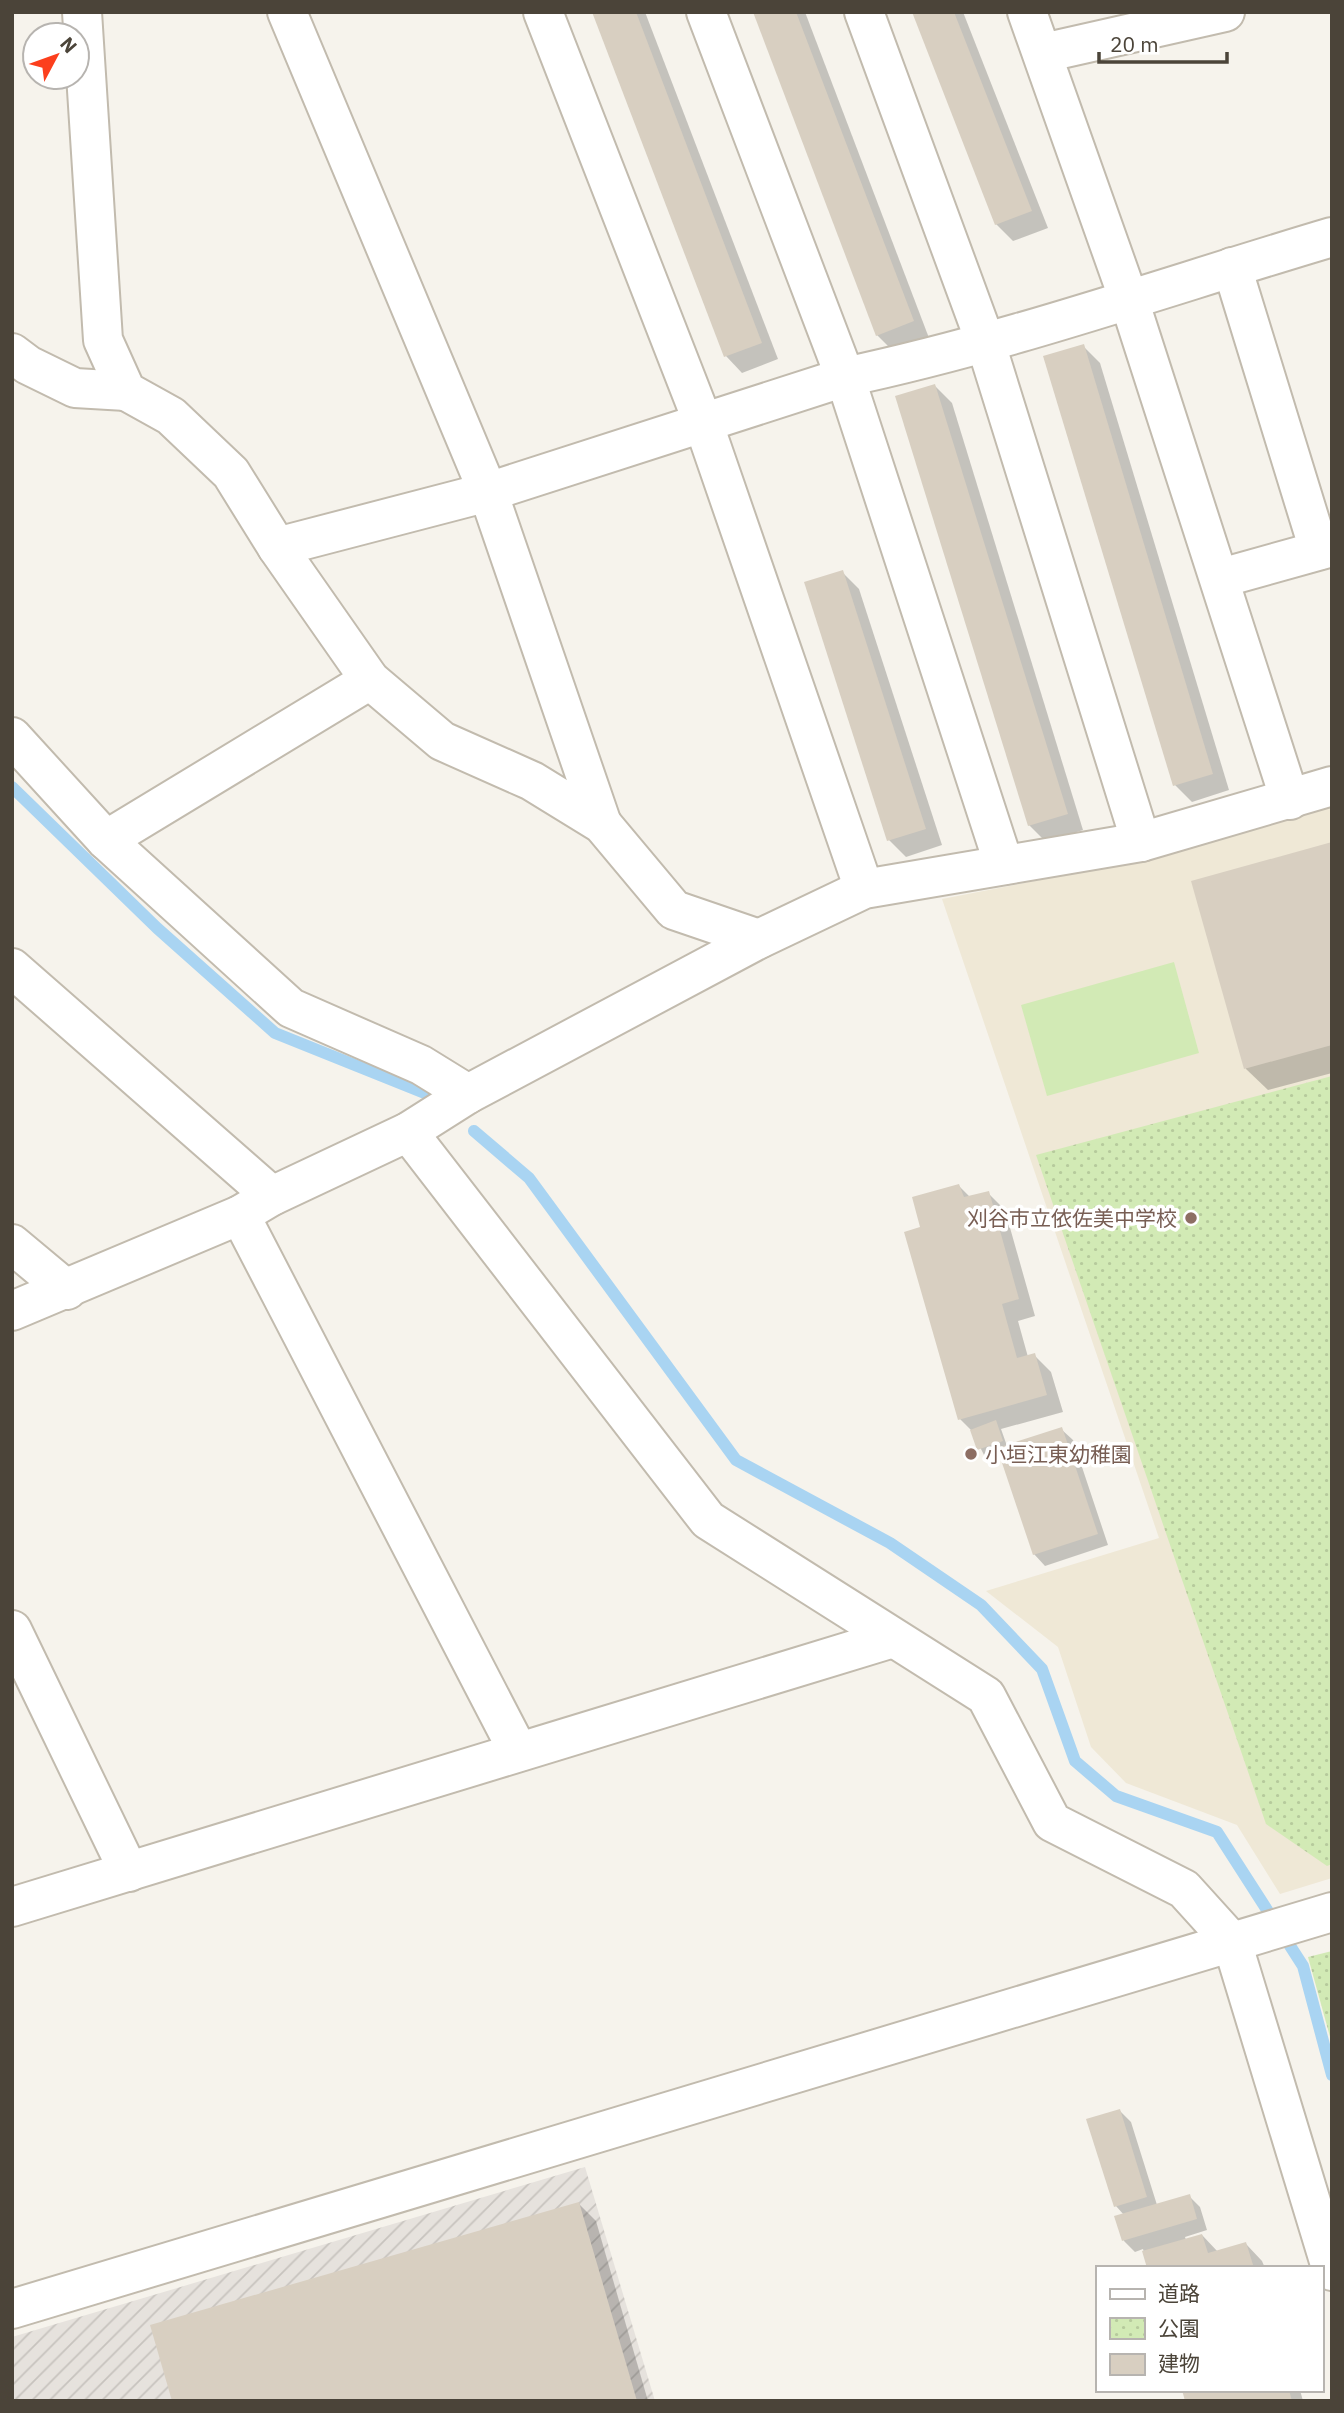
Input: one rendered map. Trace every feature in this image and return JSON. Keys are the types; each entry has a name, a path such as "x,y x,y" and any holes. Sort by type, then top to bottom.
{"street":[{"path":"82,12 103,341 126,391"},
{"path":"287,12 488,492 603,824"},
{"path":"543,12 704,425 864,889"},
{"path":"706,12 845,377 1004,865"},
{"path":"864,12 985,341 1141,842"},
{"path":"1027,12 1129,300 1221,578 1290,800"},
{"path":"1042,53 1224,12"},
{"path":"277,547 488,492 704,425 845,377 906,364 1129,300 1332,237"},
{"path":"1221,578 1325,549 1232,267"},
{"path":"12,353 28,365 75,388 126,391 171,416 231,472 277,547 370,680 442,741 532,781 603,824 674,910 759,939"},
{"path":"106,840 370,680"},
{"path":"12,737 106,840 291,1008 421,1065 468,1094"},
{"path":"12,1311 240,1215 272,1196 408,1132 468,1094 759,939 864,889 1141,842 1332,786"},
{"path":"12,968 272,1196"},
{"path":"408,1132 708,1520 986,1696 1052,1822 1184,1889 1242,1940 1332,2271"},
{"path":"240,1215 518,1751"},
{"path":"12,1244 66,1290"},
{"path":"12,1630 130,1871"},
{"path":"12,1907 893,1638"},
{"path":"12,2309 1319,1916"}],"shaded area":[{"name":"刈谷市立依佐美中学校","path":"1332,807 1332,1878 1280,1894 1237,1825 1126,1783 1091,1747 1058,1647 986,1591 1159,1538 942,899 1153,858"},
{"path":"585,2167 655,2401 12,2401 12,2337"}],"green space":[{"path":"1174,962 1199,1053 1047,1096 1021,1005"},
{"path":"1332,1076 1332,1864 1327,1866 1266,1824 1036,1155"},
{"path":"1332,1951 1332,2044 1308,1957"}],"building":[{"path":"592,12 636,12 762,343 724,357"},
{"path":"753,12 796,12 914,321 876,336"},
{"path":"912,12 954,12 1032,211 995,225"},
{"path":"1084,344 1213,774 1173,786 1043,356"},
{"path":"935,384 1068,814 1028,826 895,396"},
{"path":"843,570 926,829 887,841 804,582"},
{"path":"1332,842 1332,1045 1244,1069 1191,881"},
{"path":"959,1184 964,1197 989,1191 1019,1299 1002,1304 1017,1358 1035,1353 1047,1395 958,1420 904,1232 920,1227 912,1197"},
{"path":"996,1420 1003,1441 977,1450 970,1430"},
{"path":"1062,1427 1098,1534 1033,1555 997,1448"},
{"path":"1120,2109 1147,2197 1114,2207 1086,2119"},
{"path":"1190,2194 1197,2219 1122,2241 1114,2216"},
{"path":"579,2202 637,2401 172,2401 150,2325"},
{"path":"1202,2234 1208,2253 1246,2242 1253,2266 1146,2266 1142,2251"},
{"path":"1183,2392 1290,2392 1292,2401 1185,2401"}],"waterway":[{"path":"12,787 157,928 275,1033 432,1096"},
{"path":"474,1131 529,1178 736,1460 890,1543 981,1605 1042,1669 1075,1761 1116,1796 1217,1832 1303,1966 1332,2075"}],"place":[{"name":"刈谷市立依佐美中学校","path":"1191,1218"},
{"name":"小垣江東幼稚園","path":"971,1454"}]}
